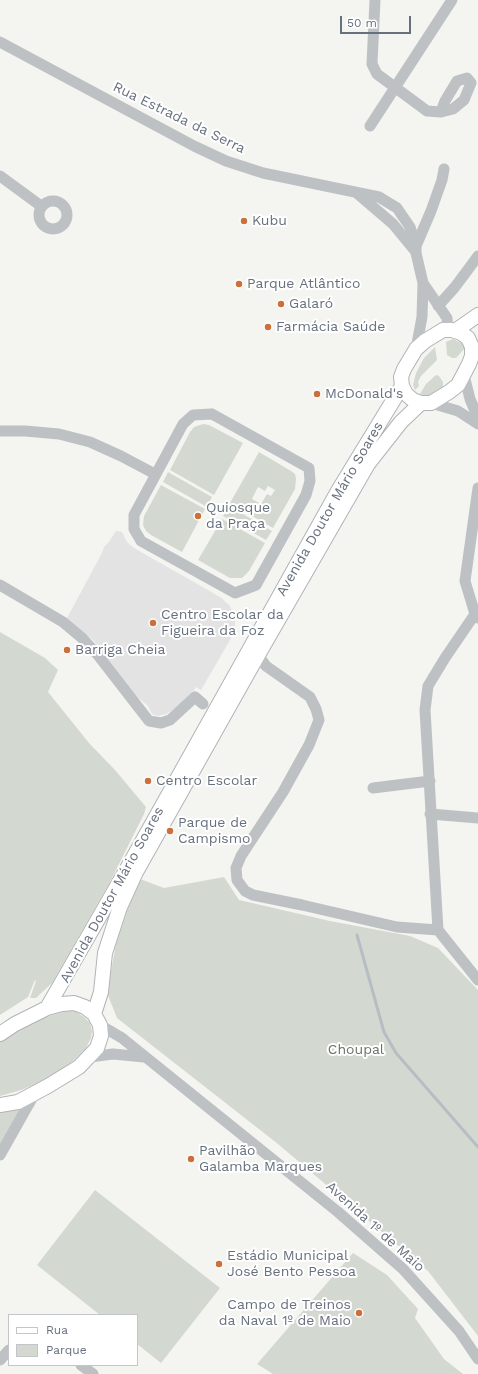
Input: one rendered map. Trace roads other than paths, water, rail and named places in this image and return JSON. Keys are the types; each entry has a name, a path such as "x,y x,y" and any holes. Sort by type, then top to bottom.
{"main road":[{"path":"452,330 478,315"},
{"path":"443,330 452,330 461,332 468,338 475,350 464,375 458,384 449,392 426,403 413,400 406,394 402,386 401,377 404,369 416,349 435,334 443,330"},
{"name":"Avenida Doutor Mário Soares","path":"47,1008 128,867 338,492 402,386"},
{"name":"Avenida Doutor Mário Soares","path":"90,1057 97,1048 101,1036 97,1019 105,954 120,907 136,872 258,655 372,458 401,422 426,403"},
{"path":"0,1034 15,1024 47,1008 62,1004 74,1003 85,1007 97,1019"},
{"path":"0,1105 18,1102 79,1067 90,1057"}],"street":[{"path":"375,0 372,64 376,74 427,111 441,112"},
{"path":"370,126 452,0"},
{"name":"Rua Estrada da Serra","path":"0,42 194,146 226,161 263,174 356,192 394,224 416,249 423,283"},
{"path":"416,249 442,180 444,169"},
{"path":"0,176 41,206"},
{"path":"438,306 464,276 478,256"},
{"path":"423,283 447,318 452,330"},
{"path":"416,349 422,317 423,283"},
{"path":"464,375 470,399 478,418"},
{"path":"426,403 458,411 478,424"},
{"path":"212,414 309,468 310,481 306,494 256,585 235,593 141,541 134,529 134,515 155,474 183,424 193,415 212,414"},
{"path":"0,431 26,431 59,434 90,442 124,457 155,474"},
{"path":"478,488 466,581 477,615 445,658 428,686 425,710 438,930 478,980"},
{"path":"0,585 63,622 82,638 97,654 149,721 161,723 170,720 195,697 204,704"},
{"path":"258,655 266,666 310,698 316,708 319,720 309,745 283,792 241,856 236,868 237,880 245,892 253,895 398,927 438,930"},
{"path":"373,788 430,781"},
{"path":"430,814 478,818"},
{"name":"Avenida 1º de Maio","path":"97,1019 338,1212 403,1269 459,1331 478,1359"},
{"path":"90,1057 113,1054 144,1057"},
{"path":"0,1155 35,1092"},
{"path":"0,1360 8,1351"},
{"path":"82,1366 93,1374"}],"waterway":[{"path":"357,935 384,1032 396,1053 478,1147"}],"place":[{"name":"Kubu","path":"244,221"},
{"name":"Parque Atlântico","path":"239,284"},
{"name":"Galaró","path":"281,304"},
{"name":"Farmácia Saúde","path":"268,327"},
{"name":"McDonald's","path":"317,394"},
{"name":"Quiosque da Praça","path":"198,516"},
{"name":"Centro Escolar da Figueira da Foz","path":"153,623"},
{"name":"Barriga Cheia","path":"67,650"},
{"name":"Centro Escolar","path":"148,781"},
{"name":"Parque de Campismo","path":"170,831"},
{"name":"Pavilhão Galamba Marques","path":"191,1159"},
{"name":"Estádio Municipal José Bento Pessoa","path":"219,1264"},
{"name":"Campo de Treinos da Naval 1º de Maio","path":"359,1313"}],"park label":[{"name":"Choupal","path":"356,1050"}]}
